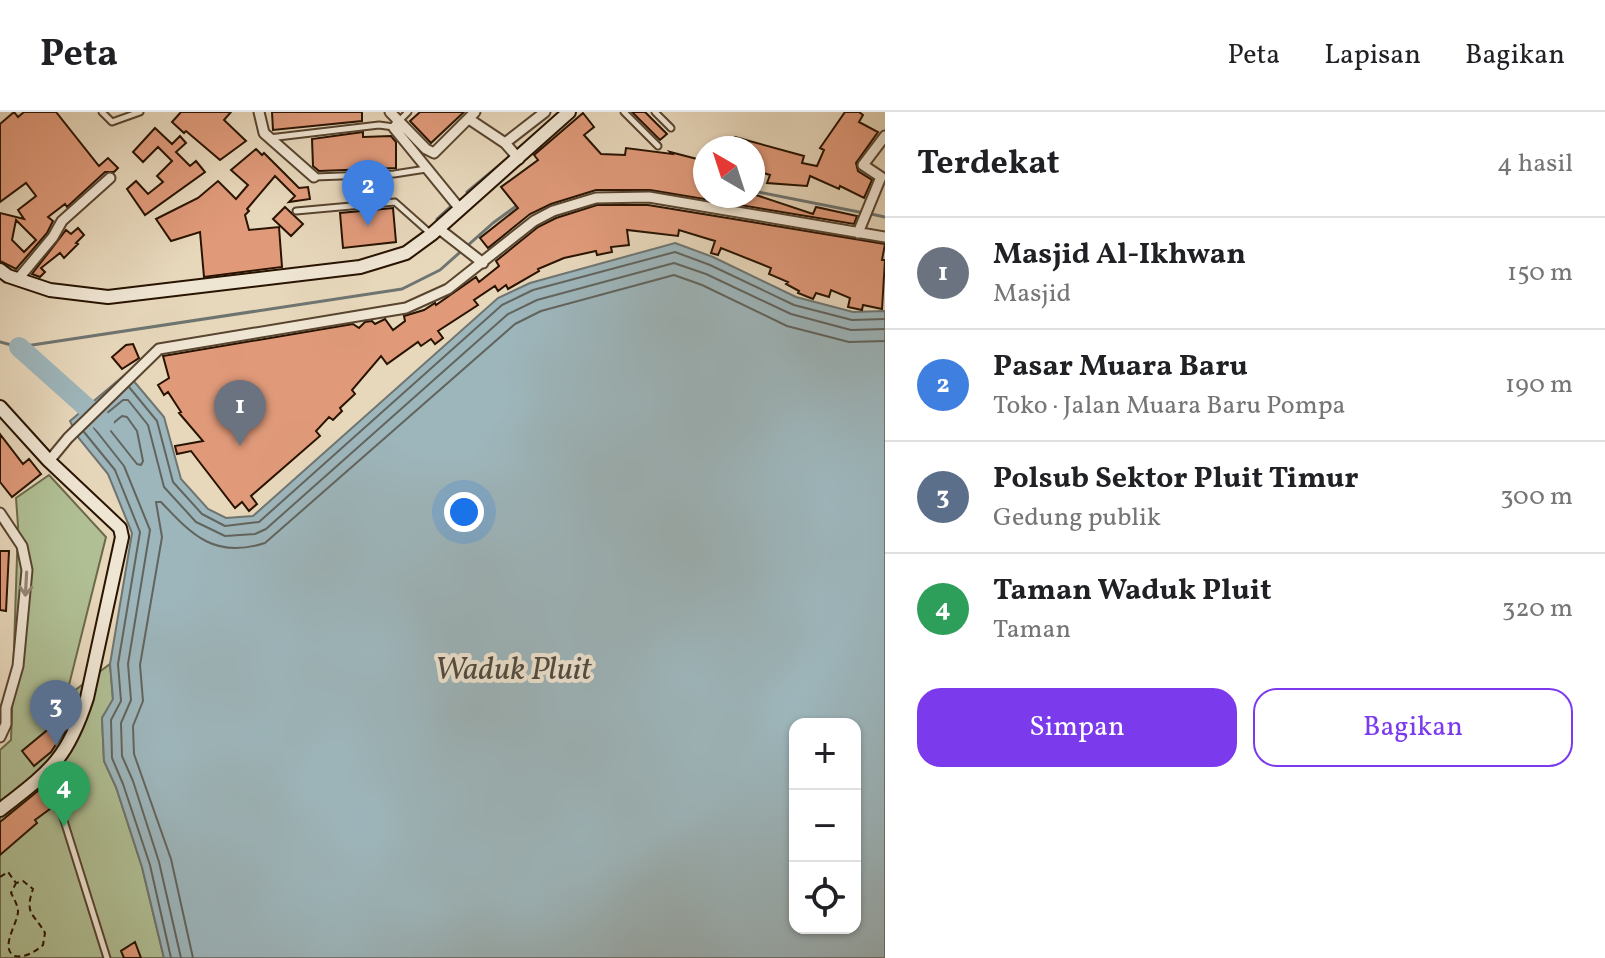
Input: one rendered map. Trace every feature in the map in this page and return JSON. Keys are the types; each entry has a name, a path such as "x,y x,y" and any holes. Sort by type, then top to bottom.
{"street":[{"path":"259,112 261,128 268,138 314,177"},
{"path":"390,112 426,169 460,209"},
{"path":"505,143 545,112"},
{"path":"0,270 50,290 108,297 360,267 406,253 569,112"},
{"path":"397,124 434,153 472,115 517,156"},
{"path":"858,233 881,177 863,165 885,136"},
{"path":"18,279 53,237 62,221 110,178"},
{"path":"49,461 154,352 165,347 406,308 448,289 534,221 553,211 596,198 649,197 885,237"},
{"path":"435,231 483,263"},
{"path":"0,407 49,461 120,528 122,537 87,698 69,744 49,772 0,810"},
{"path":"0,514 22,546 27,570 18,666 3,710 0,736"}],"lane":[{"path":"102,112 112,122 140,112"},
{"path":"268,138 397,124 408,112"},
{"path":"624,112 658,146"},
{"path":"655,112 671,128"},
{"path":"314,177 394,174 426,169"},
{"path":"296,211 395,202 435,231"},
{"path":"49,772 107,958"}],"path":[{"path":"0,877 8,872 16,883"},
{"path":"23,881 33,889 29,901 30,915 45,933 43,945 22,958 12,956 3,942 5,933 18,916 18,907 11,893 16,883 23,881"}],"green space":[{"path":"49,475 106,537 66,697 110,664 113,700 102,718 104,761 116,787 142,867 164,958 0,958 0,750 11,740 18,526 16,498"}],"water":[{"name":"Waduk Pluit","path":"675,243 713,257 796,297 853,312 885,311 885,958 164,958 142,867 116,787 104,761 102,718 113,699 110,664 132,533 108,474 77,436 70,421 127,373 164,417 181,479 208,509 226,518 253,516 498,298 530,283"}],"building":[{"path":"14,112 18,117 24,112 56,112 99,166 108,158 118,168 114,172 105,172 67,207 65,204 48,217 53,221 47,233 16,269 0,261 0,213 24,219 18,210 36,196 26,183 0,202 0,124","holes":["16,220 36,240 24,252 12,240"]},
{"path":"181,112 231,112 224,120 246,141 220,160 172,122"},
{"path":"272,112 362,112 362,121 273,130"},
{"path":"420,112 464,112 431,143 410,121"},
{"path":"632,112 645,112 667,134 660,140"},
{"path":"845,112 859,112 863,115 859,122 878,132 856,163 858,171 872,180 864,198 810,176 807,186 767,183 770,175 765,174 765,145 804,156 802,163 817,166 824,150 820,148"},
{"path":"583,113 594,127 584,135 601,154 625,155 626,148 672,154 670,152 693,158 693,197 650,190 596,190 530,214 488,248 480,238 518,208 501,187 538,160 534,155"},
{"path":"155,128 172,144 180,136 186,143 176,152 190,166 196,161 205,172 145,215 127,189 136,181 148,194 163,182 157,176 172,161 158,147 143,162 133,152"},
{"path":"363,132 363,137 391,136 396,142 396,168 319,171 313,166 312,139"},
{"path":"256,149 262,155 264,153 299,188 308,187 310,199 289,202 295,196 275,176 245,215 249,230 279,227 282,267 204,277 200,232 171,241 156,219 198,198 218,181 236,199 248,185 231,170"},
{"path":"765,198 813,214 816,207 857,216 854,224 758,208 765,208"},
{"path":"597,205 648,205 885,244 882,309 863,305 862,310 848,307 850,298 831,290 829,297 816,293 813,299 798,293 786,284 788,282 769,274 771,268 721,248 718,255 711,253 715,241 679,230 678,236 627,230 629,245 611,247 612,252 597,255 596,251 564,258 538,269 508,289 506,285 498,291 495,286 474,300 478,305 438,331 443,338 435,344 431,339 421,346 418,342 387,364 381,356 352,390 355,394 340,408 342,411 333,420 329,417 316,431 320,436 251,496 257,504 249,511 242,502 235,508 191,451 177,454 175,446 203,441 179,413 168,392 164,395 158,385 169,378 163,356 353,324 359,328 365,322 375,324 385,319 393,330 405,321 404,316 436,305 476,277 479,282 499,266 496,261 538,227"},
{"path":"285,207 303,224 291,236 273,219"},
{"path":"393,208 396,242 343,248 340,213"},
{"path":"78,228 84,235 64,258 60,253 41,268 45,272 40,277 32,274 66,230 71,234"},
{"path":"133,344 139,358 122,369 112,357 126,345"},
{"path":"0,434 23,464 29,459 41,474 12,497 0,482"},
{"path":"0,551 9,551 6,611 0,610"},
{"path":"57,722 64,732 51,752 34,766 22,751"},
{"path":"44,786 54,806 0,855 0,822"},
{"path":"135,942 141,958 124,958 121,951"}],"waterway":[{"path":"467,192 507,159"},
{"path":"765,193 859,212"},
{"path":"0,342 19,347 402,289 440,270 519,204"},
{"path":"437,219 450,207"},
{"path":"871,214 885,217"},
{"path":"19,347 104,423"}],"place":[{"name":"Pasar Muara Baru","path":"368,226"},
{"name":"Masjid Al-Ikhwan","path":"240,446"},
{"name":"Polsub Sektor Pluit Timur","path":"56,746"},
{"name":"Taman Waduk Pluit","path":"64,827"}]}
